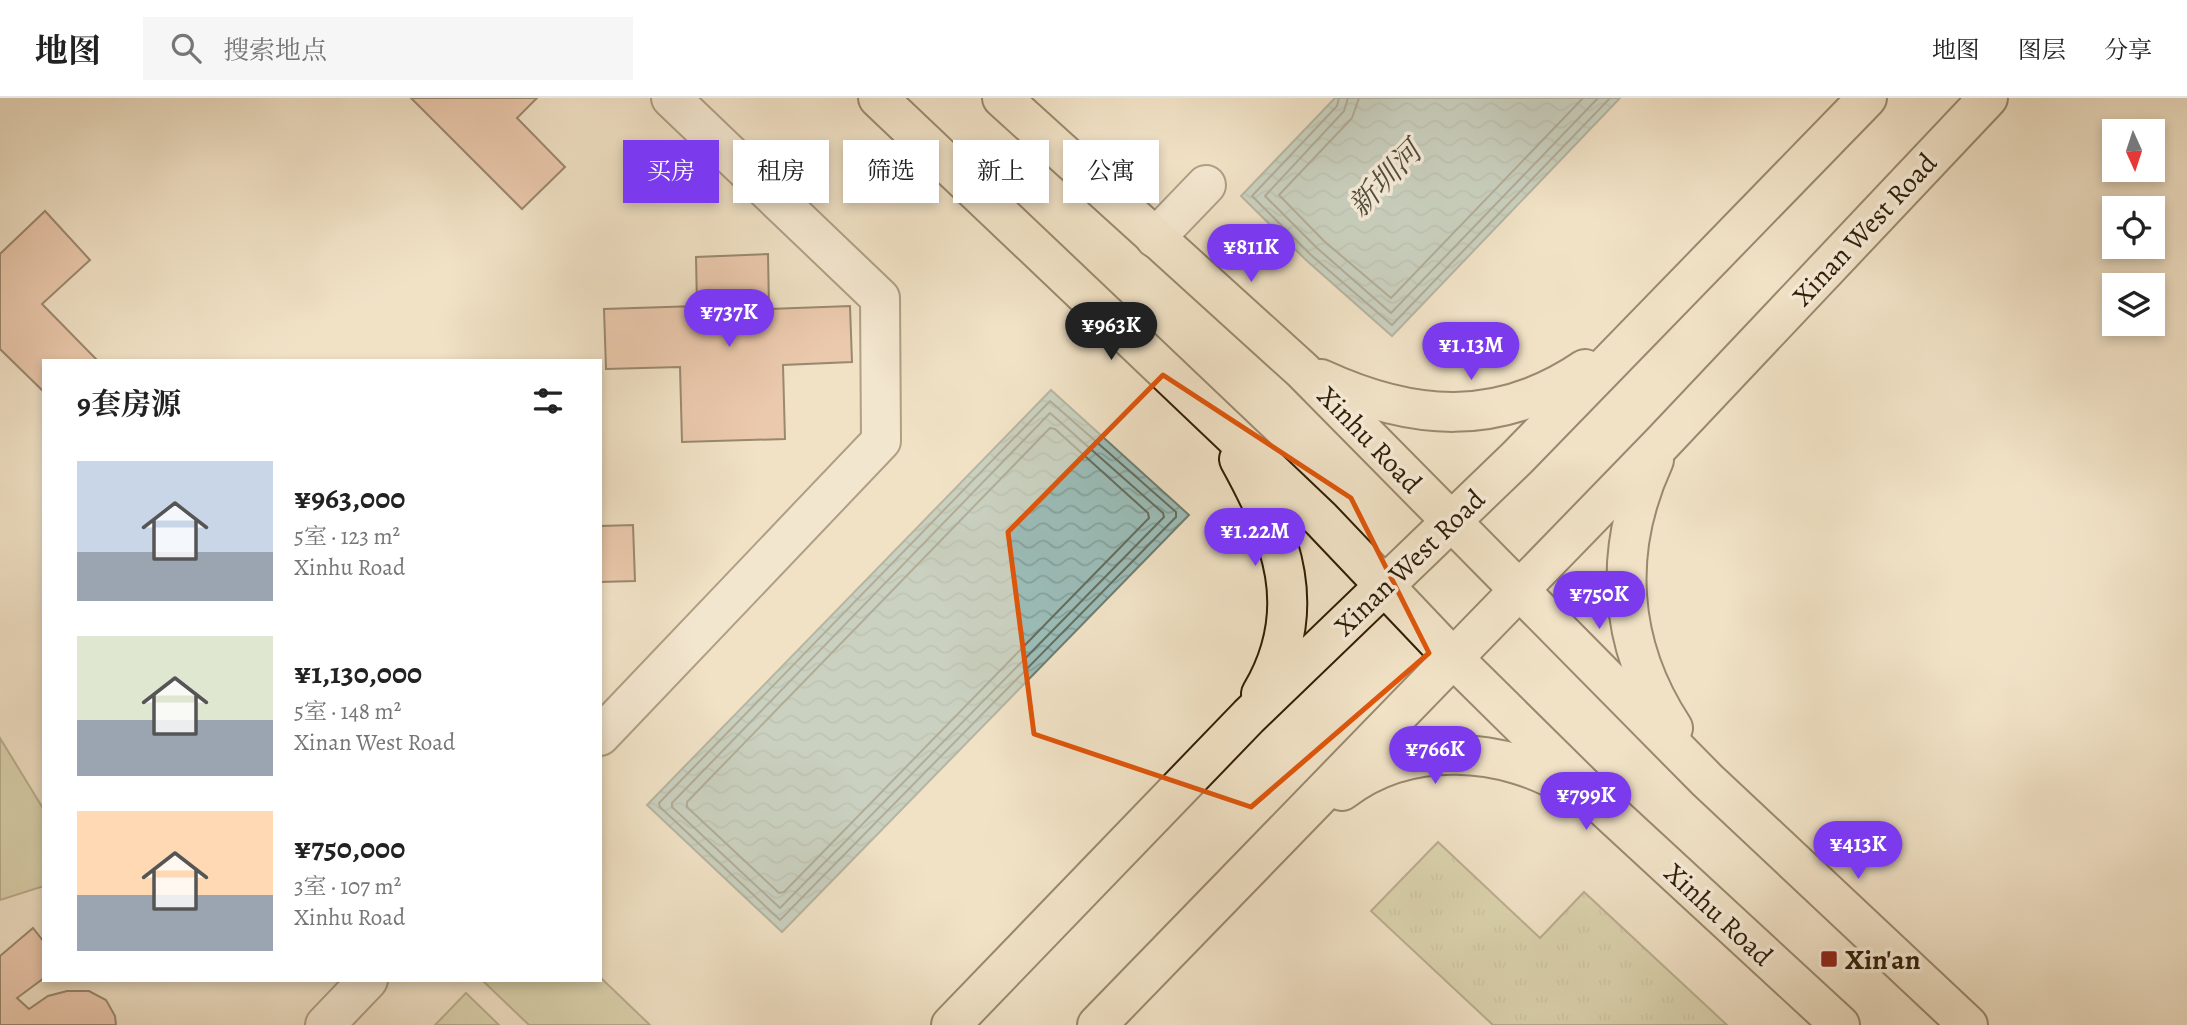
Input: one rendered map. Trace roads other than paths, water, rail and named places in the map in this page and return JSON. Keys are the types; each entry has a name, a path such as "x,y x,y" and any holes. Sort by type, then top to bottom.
{"main road":[{"name":"Xinhu Road","path":"878,98 1220,426 1321,519 1453,658 1607,810 1840,1025"},
{"name":"Xinhu Road","path":"1002,98 1302,370 1706,780 1968,1025"},
{"name":"Xinan West Road","path":"951,1025 1249,716 1451,522 1867,98"},
{"name":"Xinan West Road","path":"1097,1025 1663,442 1988,98"},
{"path":"1302,370 1356,395 1391,406 1425,412 1469,413 1509,406 1541,394 1573,377 1633,337"},
{"path":"1220,426 1264,505 1280,547 1287,582 1287,627 1282,651 1271,678 1249,716"},
{"path":"1663,442 1636,506 1626,555 1625,601 1631,638 1645,679 1706,780"},
{"path":"1274,844 1349,785 1386,767 1421,757 1456,754 1486,756 1526,767 1563,783 1607,810"}],"lane":[{"path":"602,734 881,441 880,298 671,98"},
{"path":"1155,237 1206,185"},
{"path":"325,1025 366,982"}],"water":[{"name":"新圳河","path":"1335,98 1620,98 1392,336 1306,260 1241,196"},
{"path":"1051,390 1189,515 782,932 647,805"}],"place":[{"name":"Xin'an","path":"1829,959"}]}
